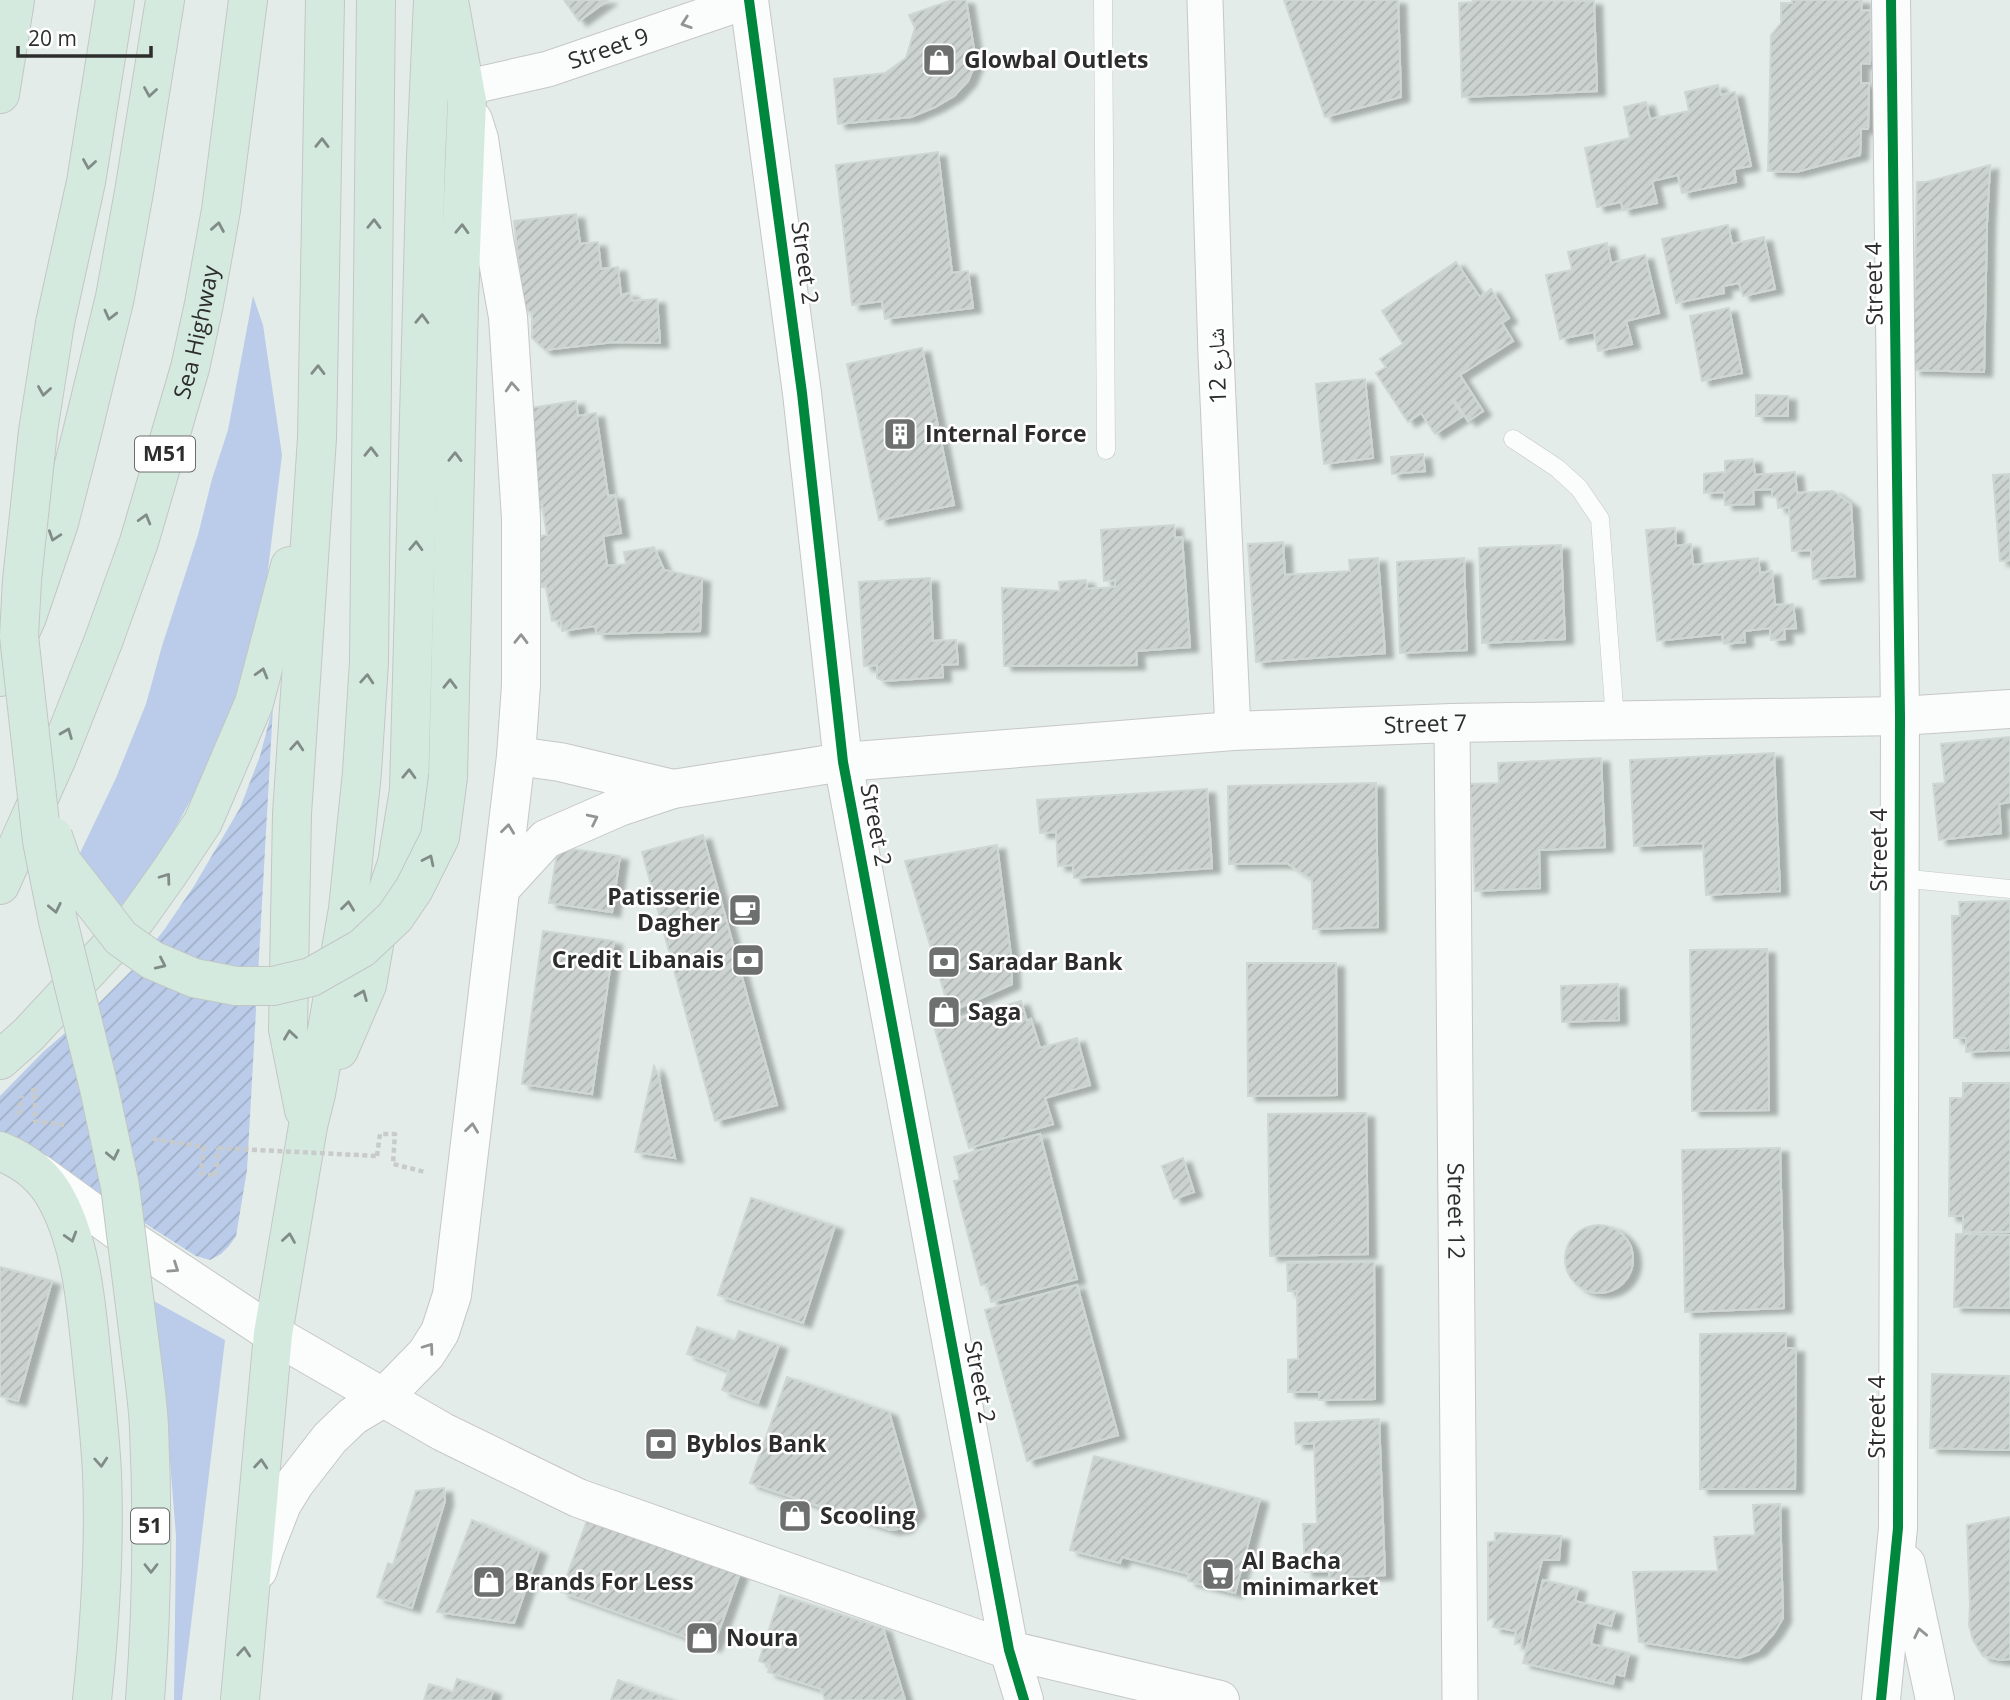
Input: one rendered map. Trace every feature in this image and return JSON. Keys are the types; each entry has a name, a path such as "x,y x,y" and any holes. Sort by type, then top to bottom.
{"highway":[{"path":"0,94 15,0"},
{"path":"115,0 86,181 55,323 38,431 22,580 19,636 38,795 62,862 121,938 152,960 194,978 236,986 273,986 311,977 362,948 395,917 414,889 440,837 449,777 458,300 465,94 449,0"},
{"path":"0,677 27,617 59,523 81,437 115,297 165,0"},
{"name":"Sea Highway","path":"0,885 57,758 103,642 139,542 190,369 221,210 248,0"},
{"path":"307,1126 288,1029 292,814 317,438 325,0"},
{"path":"240,1700 273,1334 307,1126 316,1094 348,909 362,772 369,662 376,0"},
{"path":"307,1126 367,985 379,916 397,863 409,790 426,157 433,0"},
{"path":"0,1060 28,1035 136,918 203,822 254,703 287,583 317,438"},
{"name":"51","path":"38,795 49,880 120,1186 141,1353 149,1426 151,1549 145,1700"},
{"path":"0,1151 20,1160 38,1173 58,1201 76,1252 88,1325 102,1473 103,1529 92,1700"}],"street":[{"name":"Street 9","path":"465,94 548,69 749,0"},
{"name":"Street 2","path":"749,0 802,393 842,762 1009,1650 1024,1700"},
{"name":"شارع 12","path":"1205,0 1216,355 1233,731"},
{"name":"Street 4","path":"1881,1700 1898,1528 1900,716 1891,0"},
{"path":"248,1605 264,1550 282,1504 295,1483 330,1438 352,1416 383,1398 426,1354 440,1332 452,1295 516,756 521,685 521,518 508,317 479,139 465,94"},
{"name":"Street 7","path":"673,789 842,762 1233,731 1452,723 1900,716 2010,709"},
{"name":"Street 12","path":"1452,723 1460,1700"},
{"path":"516,756 560,762 673,789"},
{"path":"501,888 546,839 619,807 673,789"},
{"path":"38,1173 125,1236 273,1334 443,1432 578,1498 1009,1650 1220,1700"},
{"name":"Street 4","path":"1898,1528 1935,1700"}],"lane":[{"path":"1103,0 1106,450"},
{"path":"1513,439 1557,468 1579,488 1600,519 1615,720"},
{"path":"1900,878 2010,889"}],"path":[{"path":"19,1118 22,1092 35,1090 35,1121"},
{"path":"204,1147 201,1173 216,1175 218,1148 377,1156 380,1135 394,1134 393,1164 466,1184"}],"shaded area":[{"path":"253,296 263,325 282,455 267,578 253,652 213,759 145,879 120,907 91,874 80,853 116,778 146,704 228,430"},
{"path":"273,707 247,1170 236,1236 221,1254 210,1260 196,1256 7,1135 0,1134 0,1096 43,1052 95,1007 133,969 164,930 194,886 240,808 260,756"},
{"path":"152,1300 225,1340 182,1700 174,1700 176,1536 166,1411"}],"building":[{"path":"564,0 608,0 579,21"},
{"name":"Glowbal Outlets","path":"952,0 966,0 976,62 968,81 954,96 911,117 838,124 834,79 885,73 906,58 915,28 909,15"},
{"path":"1284,0 1398,0 1401,97 1325,117"},
{"path":"1473,0 1594,1 1597,91 1462,97 1459,3"},
{"path":"1792,0 1862,0 1861,10 1871,11 1870,64 1861,63 1861,83 1869,83 1868,129 1861,129 1860,155 1796,172 1768,171 1771,35 1781,23 1781,3 1792,3"},
{"path":"1718,85 1721,95 1735,92 1751,166 1734,169 1736,182 1682,193 1678,175 1652,181 1657,203 1623,210 1621,202 1597,207 1585,148 1630,138 1624,107 1646,102 1650,119 1689,111 1685,92"},
{"path":"938,152 952,273 968,271 973,308 885,319 882,301 852,305 836,165"},
{"path":"1990,165 1984,372 1913,370 1917,182"},
{"path":"576,214 580,244 598,242 601,269 618,267 621,295 630,293 632,301 657,299 660,343 614,342 545,350 532,338 532,313 523,308 514,221"},
{"path":"1728,225 1732,244 1764,237 1775,289 1743,296 1739,283 1723,286 1724,293 1676,303 1662,239"},
{"path":"1607,243 1611,263 1645,255 1659,313 1626,321 1632,344 1598,351 1594,332 1560,339 1546,275 1572,270 1568,252"},
{"path":"1456,262 1480,297 1491,289 1509,318 1502,323 1513,341 1460,375 1483,411 1468,421 1454,399 1452,400 1463,416 1435,434 1421,413 1408,422 1376,373 1386,367 1380,359 1403,344 1382,311"},
{"path":"1729,308 1742,373 1702,381 1690,316"},
{"name":"Internal Force","path":"922,348 954,505 879,520 847,364"},
{"path":"1365,379 1373,458 1324,464 1316,384"},
{"path":"1756,395 1788,396 1788,416 1756,416"},
{"path":"576,401 578,416 596,413 608,496 615,495 621,533 603,536 607,566 626,564 624,552 654,547 664,570 702,578 700,631 597,634 595,626 562,631 561,620 552,621 546,587 541,587 534,537 547,535 542,505 529,503 529,408"},
{"path":"1423,454 1425,471 1392,474 1391,457"},
{"path":"1753,459 1755,475 1795,472 1797,493 1833,491 1851,504 1855,576 1813,579 1811,550 1792,551 1789,507 1778,508 1777,497 1772,497 1772,489 1753,490 1754,504 1725,505 1724,492 1704,493 1704,474 1725,472 1725,461"},
{"path":"2010,474 2010,560 2000,561 1993,475"},
{"path":"1174,525 1175,538 1182,537 1190,647 1136,651 1137,665 1004,666 1002,588 1060,591 1059,582 1086,580 1087,589 1115,587 1115,580 1104,581 1101,530"},
{"path":"1675,528 1676,546 1691,544 1693,565 1758,558 1760,573 1772,571 1775,605 1793,604 1796,628 1784,629 1785,639 1771,640 1770,628 1744,631 1745,642 1724,644 1722,634 1657,641 1646,530"},
{"path":"1283,542 1285,575 1350,571 1349,560 1378,558 1385,653 1256,662 1248,544"},
{"path":"1561,545 1565,639 1482,643 1479,548"},
{"path":"1464,558 1467,650 1400,653 1397,562"},
{"path":"930,578 933,641 956,640 958,664 942,665 943,677 884,681 877,678 877,665 864,666 859,582"},
{"path":"2010,737 2010,802 1999,804 2001,833 1939,840 1933,784 1945,783 1941,744"},
{"path":"1774,753 1780,891 1706,895 1703,843 1634,846 1630,760"},
{"path":"1601,758 1605,847 1539,850 1540,888 1475,891 1470,784 1499,783 1498,763"},
{"path":"1376,783 1378,927 1313,929 1312,880 1287,863 1229,864 1228,786"},
{"path":"1207,789 1212,868 1074,878 1073,865 1058,866 1056,832 1040,833 1037,800"},
{"path":"703,835 777,1105 715,1121 642,852"},
{"path":"997,845 1012,984 950,1012 905,861"},
{"path":"558,847 620,856 612,912 549,903"},
{"path":"2010,901 2010,1050 1966,1052 1966,1038 1954,1038 1952,916 1960,916 1959,902"},
{"path":"543,931 614,941 592,1094 522,1084"},
{"path":"1767,949 1769,1110 1692,1111 1690,950"},
{"path":"1247,963 1336,963 1337,1095 1248,1096"},
{"path":"1618,984 1619,1020 1562,1022 1561,986"},
{"path":"1021,1001 1027,1021 1031,1019 1040,1048 1077,1038 1090,1085 1045,1098 1053,1124 969,1148 934,1026"},
{"path":"654,1066 658,1074 675,1158 635,1152"},
{"path":"1963,1083 2010,1083 2010,1232 1963,1232 1963,1216 1949,1216 1950,1098 1963,1098"},
{"path":"1366,1113 1368,1254 1270,1256 1268,1114"},
{"path":"1040,1134 1077,1279 991,1302 987,1284 981,1285 954,1181 960,1180 954,1157"},
{"path":"1780,1148 1784,1308 1685,1312 1682,1150"},
{"path":"1183,1158 1194,1192 1174,1199 1162,1166"},
{"path":"751,1198 835,1226 803,1323 718,1295"},
{"path":"1592,1225 1606,1225 1618,1230 1628,1240 1633,1259 1628,1278 1618,1288 1606,1293 1592,1293 1580,1288 1570,1278 1565,1266 1565,1252 1570,1240 1580,1230"},
{"path":"1956,1234 2010,1235 2010,1308 1954,1307"},
{"path":"1374,1262 1375,1399 1319,1400 1319,1392 1288,1392 1288,1360 1298,1359 1297,1291 1288,1291 1287,1263"},
{"path":"0,1267 52,1281 18,1401 0,1396"},
{"path":"1077,1285 1118,1435 1027,1461 985,1310"},
{"path":"697,1327 735,1341 739,1331 779,1345 758,1403 722,1390 729,1370 687,1354"},
{"path":"1786,1333 1786,1348 1796,1348 1795,1489 1700,1489 1700,1334"},
{"path":"1932,1374 2010,1376 2010,1450 1930,1448"},
{"path":"787,1377 889,1412 917,1512 904,1528 891,1530 750,1483"},
{"path":"1379,1419 1385,1575 1329,1578 1329,1571 1305,1572 1303,1524 1317,1524 1314,1443 1296,1444 1295,1423"},
{"path":"1094,1456 1260,1499 1235,1593 1188,1581 1189,1574 1122,1557 1120,1563 1070,1550"},
{"path":"444,1488 445,1501 412,1608 377,1597 388,1563 393,1565 416,1491"},
{"path":"1780,1504 1783,1618 1758,1651 1739,1658 1639,1642 1633,1572 1718,1571 1714,1537 1755,1535 1753,1505"},
{"path":"2010,1517 2010,1659 2000,1660 1983,1656 1973,1640 1969,1625 1967,1525"},
{"path":"588,1518 740,1573 713,1647 561,1592"},
{"name":"Brands For Less","path":"472,1520 539,1551 514,1623 437,1612"},
{"path":"1495,1533 1561,1536 1559,1560 1542,1560 1521,1643 1515,1644 1516,1631 1493,1627 1495,1617 1488,1620 1488,1542 1495,1541"},
{"path":"1543,1580 1578,1588 1575,1601 1615,1611 1611,1626 1596,1622 1591,1644 1629,1653 1624,1676 1615,1674 1613,1684 1523,1663"},
{"path":"780,1595 883,1628 905,1700 825,1700 821,1689 768,1672 770,1665 759,1661"},
{"path":"457,1679 493,1691 490,1700 424,1700 429,1684 453,1692"},
{"path":"618,1680 669,1699 669,1700 611,1700"}],"cycle path":[{"path":"749,0 802,393 843,762 1009,1650 1024,1700"},
{"path":"1881,1700 1898,1528 1900,716 1891,0"}],"place":[{"name":"Glowbal Outlets","path":"939,60"},
{"name":"Internal Force","path":"900,434"},
{"name":"Patisserie Dagher","path":"745,910"},
{"name":"Credit Libanais","path":"748,960"},
{"name":"Saradar Bank","path":"944,962"},
{"name":"Saga","path":"944,1012"},
{"name":"Byblos Bank","path":"661,1444"},
{"name":"Scooling","path":"795,1516"},
{"name":"Al Bacha minimarket","path":"1218,1574"},
{"name":"Brands For Less","path":"489,1582"},
{"name":"Noura","path":"702,1638"}]}
